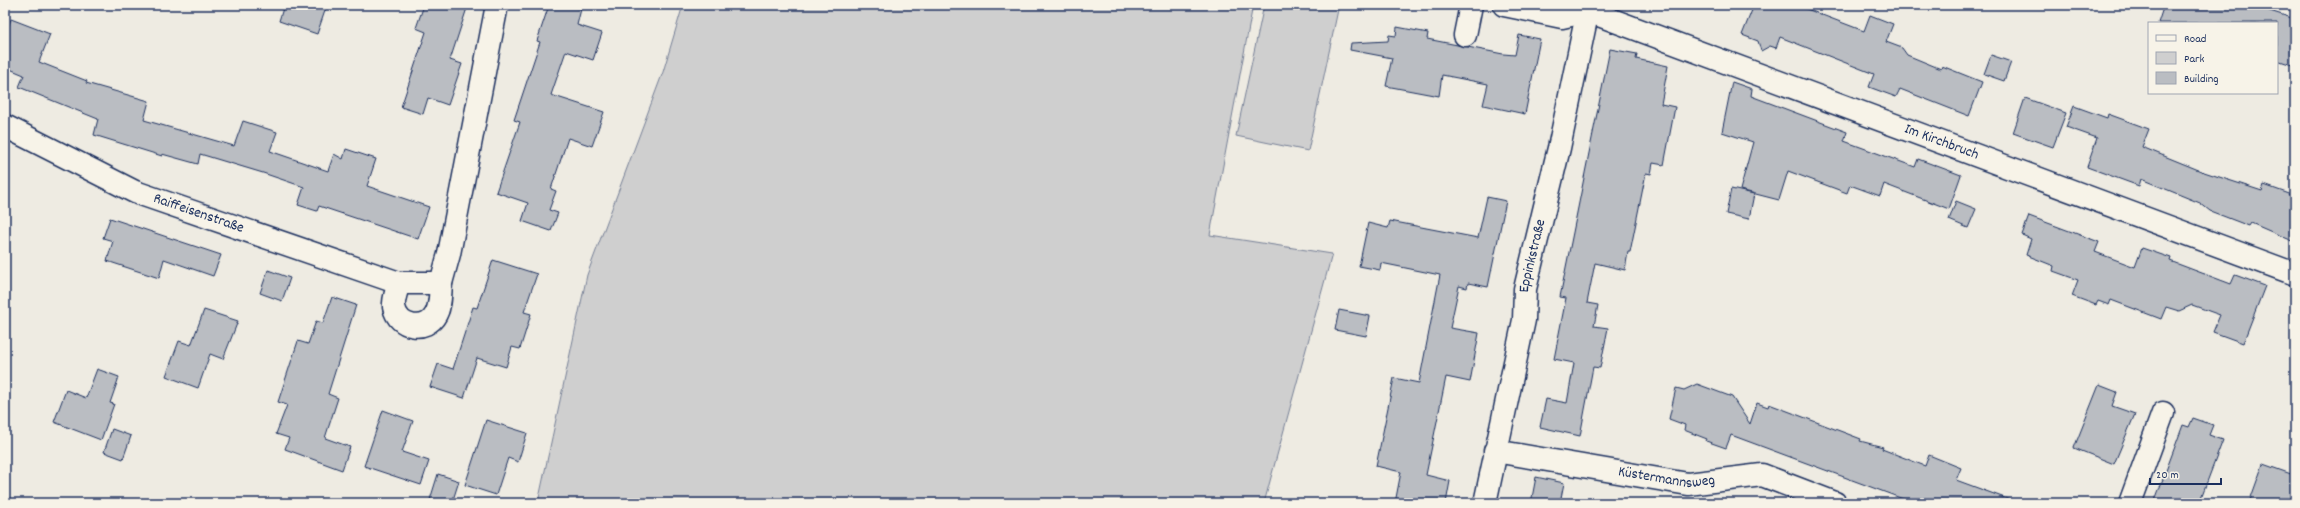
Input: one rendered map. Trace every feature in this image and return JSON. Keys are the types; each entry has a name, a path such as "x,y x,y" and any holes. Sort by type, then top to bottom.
{"street":[{"path":"399,283 394,300 396,312 404,322 416,326 428,323 437,313 441,283 449,254 497,5"},
{"path":"1465,35 1470,5"},
{"path":"1504,5 1562,17 1589,8"},
{"name":"Im Kirchbruch","path":"1589,8 2295,274"},
{"name":"Eppinkstraße","path":"1485,503 1524,320 1525,289 1559,148 1589,8"},
{"name":"Raiffeisenstraße","path":"5,126 135,192 399,283 441,283"},
{"path":"2130,503 2163,413"},
{"name":"Küstermannsweg","path":"1496,451 1688,484 1762,475 1834,503"}],"green space":[{"path":"683,5 1253,5 1210,235 1332,254 1264,503 538,503 587,275 663,72"},
{"path":"1264,5 1339,5 1308,151 1236,136"}],"building":[{"path":"284,5 327,5 317,34 279,21"},
{"path":"424,5 468,5 450,60 462,64 448,105 428,98 423,114 401,107 426,32 416,28"},
{"path":"549,5 571,5 581,9 577,25 602,33 593,60 566,51 551,95 604,112 592,146 568,138 551,189 556,191 549,210 558,213 551,231 522,221 528,203 496,192 520,122 514,120 540,42 537,41"},
{"path":"1754,5 1796,5 1864,31 1870,15 1893,24 1886,42 1902,48 1907,55 1941,69 1942,66 1982,82 1969,116 1900,89 1896,97 1869,87 1874,74 1780,37 1776,48 1770,46 1761,51 1758,41 1742,35"},
{"path":"2164,5 2251,5 2295,19 2295,66 2278,60 2278,22 2158,22"},
{"path":"11,19 50,34 39,62 87,81 86,83 149,101 144,120 234,146 243,121 277,132 270,151 328,171 334,154 343,159 346,149 376,159 367,186 429,207 418,239 319,206 317,211 298,205 304,187 263,173 200,154 198,164 162,154 162,156 94,135 98,119 19,87 24,75 5,67 5,35"},
{"path":"1397,27 1428,33 1427,39 1503,54 1515,55 1519,35 1540,39 1525,114 1483,105 1488,84 1442,75 1439,96 1386,86 1392,58 1350,50 1351,43 1388,41 1389,35 1396,36"},
{"path":"1610,49 1637,54 1636,59 1668,66 1661,104 1675,107 1664,165 1653,163 1651,174 1646,173 1625,270 1595,263 1587,303 1598,305 1594,326 1608,328 1600,368 1593,367 1580,436 1540,427 1546,399 1567,403 1574,363 1554,359 1566,298 1560,297"},
{"path":"1991,55 2011,62 2004,81 1984,74"},
{"path":"1732,82 1752,89 1751,96 1847,132 1844,141 1915,167 1918,159 1961,175 1949,209 1884,184 1880,196 1850,185 1847,193 1788,171 1779,200 1740,190 1753,142 1722,132"},
{"path":"2025,98 2066,113 2053,147 2013,133"},
{"path":"2074,106 2107,118 2108,114 2149,129 2142,147 2201,171 2262,191 2264,185 2295,196 2295,242 2251,223 2249,226 2210,211 2200,203 2141,179 2139,186 2087,167 2097,138 2066,127"},
{"path":"1731,189 1754,194 1749,219 1726,214"},
{"path":"1487,197 1506,201 1488,287 1468,283 1467,288 1459,286 1450,328 1479,333 1470,382 1446,377 1426,475 1450,481 1446,503 1395,503 1401,472 1376,466 1394,378 1419,383 1440,275 1381,263 1380,270 1359,266 1368,223 1388,228 1390,221 1478,238"},
{"path":"1956,201 1976,209 1968,228 1949,220"},
{"path":"2029,216 2099,242 2095,252 2135,267 2142,248 2171,258 2170,261 2231,284 2235,275 2265,286 2243,343 2213,332 2220,315 2192,305 2179,311 2166,307 2161,319 2111,300 2109,305 2098,301 2096,305 2072,296 2078,280 2053,271 2054,266 2026,255 2031,239 2022,235"},
{"path":"110,218 221,255 213,276 164,259 159,278 107,261 113,241 103,238"},
{"path":"493,260 537,274 524,312 531,314 520,349 512,347 506,367 477,358 464,398 430,387 438,364 453,369 473,307 477,308"},
{"path":"268,270 290,278 282,301 260,293"},
{"path":"332,297 356,305 328,394 338,398 325,438 350,447 342,470 285,449 289,438 276,434 287,405 278,402 298,341 308,344 316,321 323,323"},
{"path":"204,310 238,321 223,359 210,354 198,388 166,376 179,341 191,345"},
{"path":"1339,310 1370,316 1366,336 1335,330"},
{"path":"97,369 119,377 110,403 114,404 101,440 54,422 66,390 86,398"},
{"path":"1697,384 1732,397 1750,424 1757,403 1768,407 1769,404 1861,439 1860,441 1883,447 1882,449 1925,466 1929,455 1961,468 1956,480 2013,501 2013,503 1914,503 1731,435 1726,448 1706,441 1707,439 1684,430 1685,425 1669,419 1676,388 1684,390"},
{"path":"2099,385 2117,392 2112,406 2135,414 2114,464 2074,448"},
{"path":"383,410 413,421 402,452 429,461 421,485 364,466"},
{"path":"2193,418 2213,425 2209,435 2223,440 2199,503 2154,503 2183,425 2189,427"},
{"path":"486,420 527,433 518,462 508,458 496,495 465,485"},
{"path":"112,429 131,436 123,459 104,452"},
{"path":"2263,464 2291,474 2295,483 2295,503 2249,503"},
{"path":"438,474 459,481 452,503 429,503"},
{"path":"1536,477 1564,483 1560,503 1531,503"}]}
